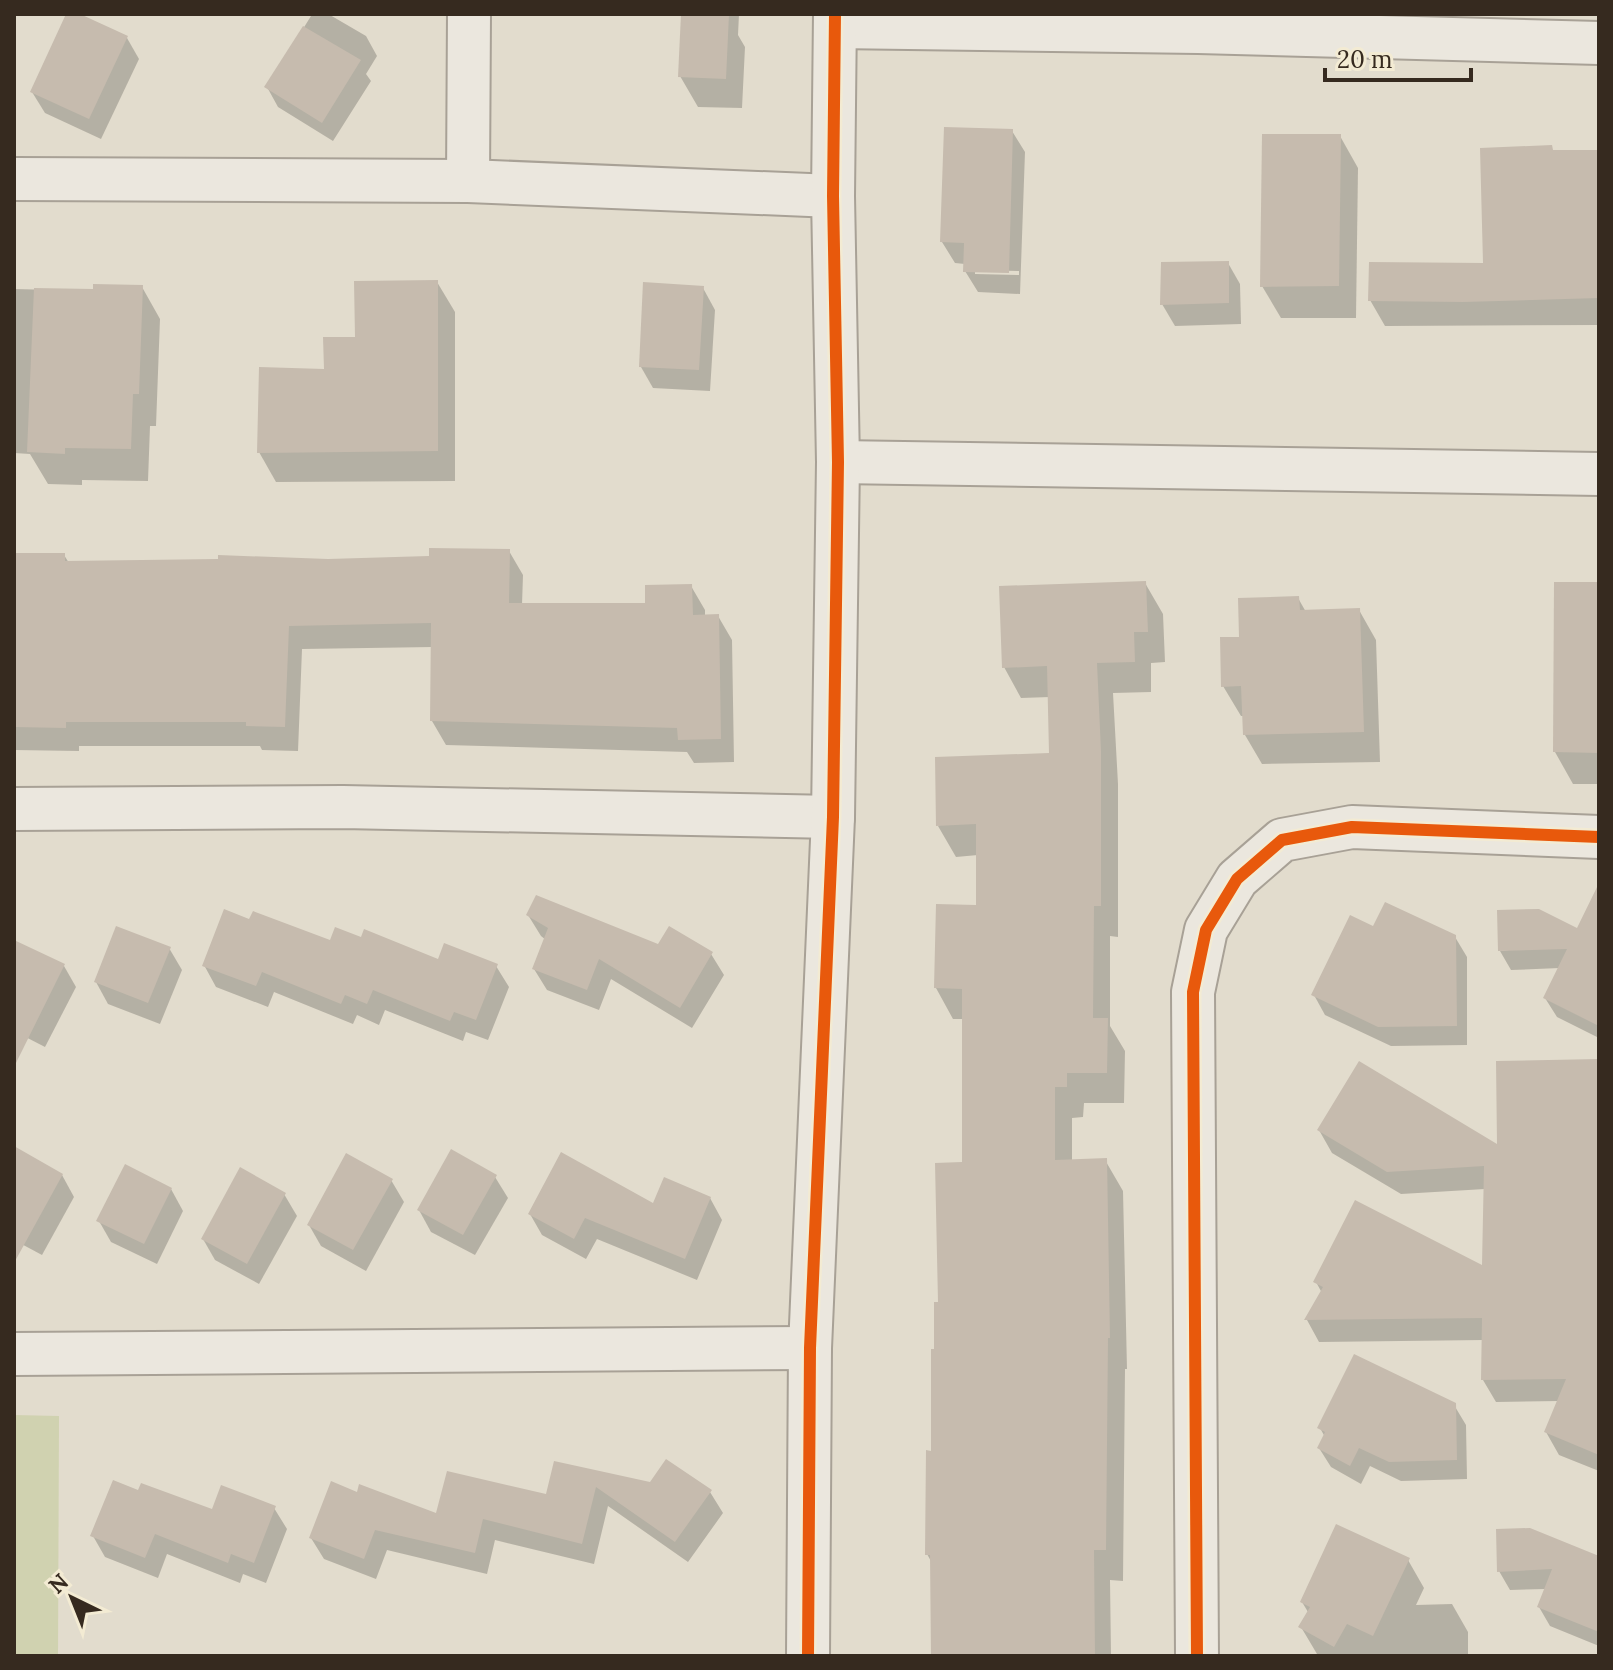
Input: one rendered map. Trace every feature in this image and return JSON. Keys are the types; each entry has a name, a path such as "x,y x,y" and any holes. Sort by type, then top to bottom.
{"street":[{"path":"468,181 469,14"},
{"path":"808,1656 810,1348 833,817 838,462 833,196 835,20 1198,23 1599,43"},
{"path":"14,179 468,181 833,196"},
{"path":"838,462 1599,474"},
{"path":"14,809 343,807 833,817"},
{"path":"1197,1656 1193,992 1206,930 1237,879 1282,840 1352,827 1599,837"},
{"path":"14,1354 810,1348"}],"green space":[{"path":"14,1415 59,1416 58,1656 14,1656"}],"building":[{"path":"66,14 80,14 128,36 89,119 30,92"},
{"path":"681,14 729,14 726,79 678,77"},
{"path":"303,26 361,60 322,123 264,87"},
{"path":"944,127 1013,129 1009,273 963,272 964,243 940,242"},
{"path":"1262,134 1341,134 1339,286 1260,287"},
{"path":"1552,145 1553,150 1599,150 1599,298 1368,301 1369,262 1483,263 1480,148"},
{"path":"1229,261 1229,303 1160,305 1161,262"},
{"path":"438,280 438,451 257,453 259,367 324,369 323,337 355,337 354,281"},
{"path":"643,282 704,286 699,370 639,367"},
{"path":"93,284 143,285 139,394 133,394 131,449 65,448 65,454 27,452 34,288 93,289"},
{"path":"429,548 510,549 509,603 645,603 645,585 692,584 693,615 719,614 721,739 678,740 677,728 430,721 431,623 289,626 285,727 246,726 246,722 66,722 66,728 14,727 14,553 65,553 65,561 218,559 218,555 328,559 429,556"},
{"path":"1146,581 1148,632 1134,632 1135,662 1097,663 1101,751 1101,906 1094,906 1093,1018 1108,1018 1107,1073 1067,1073 1067,1087 1055,1087 1055,1160 1107,1158 1110,1338 1106,1550 1094,1550 1095,1656 931,1656 930,1555 925,1555 926,1450 931,1451 931,1349 934,1349 934,1302 938,1302 935,1163 962,1162 962,989 934,988 936,904 976,905 976,824 936,826 935,757 1049,753 1047,666 1002,668 999,586"},
{"path":"1554,582 1599,582 1599,753 1553,752"},
{"path":"1299,596 1300,610 1360,608 1364,732 1243,735 1241,686 1221,687 1220,637 1239,637 1238,598"},
{"path":"1599,883 1599,1026 1543,998 1567,949 1498,951 1497,910 1539,909 1577,928"},
{"path":"536,895 658,944 669,926 713,952 680,1008 599,959 587,990 532,969 548,928 526,915"},
{"path":"1385,902 1456,935 1457,1026 1378,1027 1311,995 1350,915 1373,926"},
{"path":"224,909 249,919 253,911 330,940 335,927 361,937 364,929 438,959 444,943 498,964 476,1020 454,1012 450,1021 373,990 367,1004 345,995 341,1004 262,972 256,986 202,966"},
{"path":"116,926 171,947 148,1003 94,982"},
{"path":"14,940 65,964 14,1067"},
{"path":"1599,1059 1599,1455 1544,1432 1566,1379 1481,1380 1482,1318 1304,1320 1323,1287 1313,1282 1355,1200 1482,1265 1484,1166 1387,1172 1317,1130 1359,1061 1497,1144 1496,1061"},
{"path":"14,1146 63,1174 14,1263"},
{"path":"451,1149 497,1175 463,1235 417,1210"},
{"path":"561,1152 653,1203 664,1177 711,1197 685,1259 585,1218 574,1239 528,1214"},
{"path":"346,1153 393,1179 353,1250 307,1225"},
{"path":"125,1164 172,1188 144,1244 96,1221"},
{"path":"240,1167 286,1193 247,1264 201,1239"},
{"path":"1354,1354 1456,1403 1457,1460 1389,1462 1359,1448 1350,1466 1317,1448 1325,1432 1317,1428"},
{"path":"666,1459 712,1490 675,1542 596,1487 582,1544 483,1519 475,1553 375,1530 364,1559 309,1538 331,1481 357,1492 359,1484 436,1513 447,1471 546,1494 554,1461 650,1482"},
{"path":"113,1480 138,1490 141,1483 212,1509 221,1485 276,1506 254,1563 231,1554 228,1563 155,1534 145,1558 90,1536"},
{"path":"1336,1524 1410,1558 1373,1636 1347,1624 1334,1647 1298,1627 1310,1607 1300,1602"},
{"path":"1530,1528 1599,1556 1599,1632 1537,1607 1552,1569 1497,1572 1496,1529"}],"cycle path":[{"path":"808,1656 810,1348 833,817 838,462 833,196 835,14"},
{"path":"1197,1656 1193,992 1206,930 1237,879 1282,840 1352,827 1599,837"}]}
